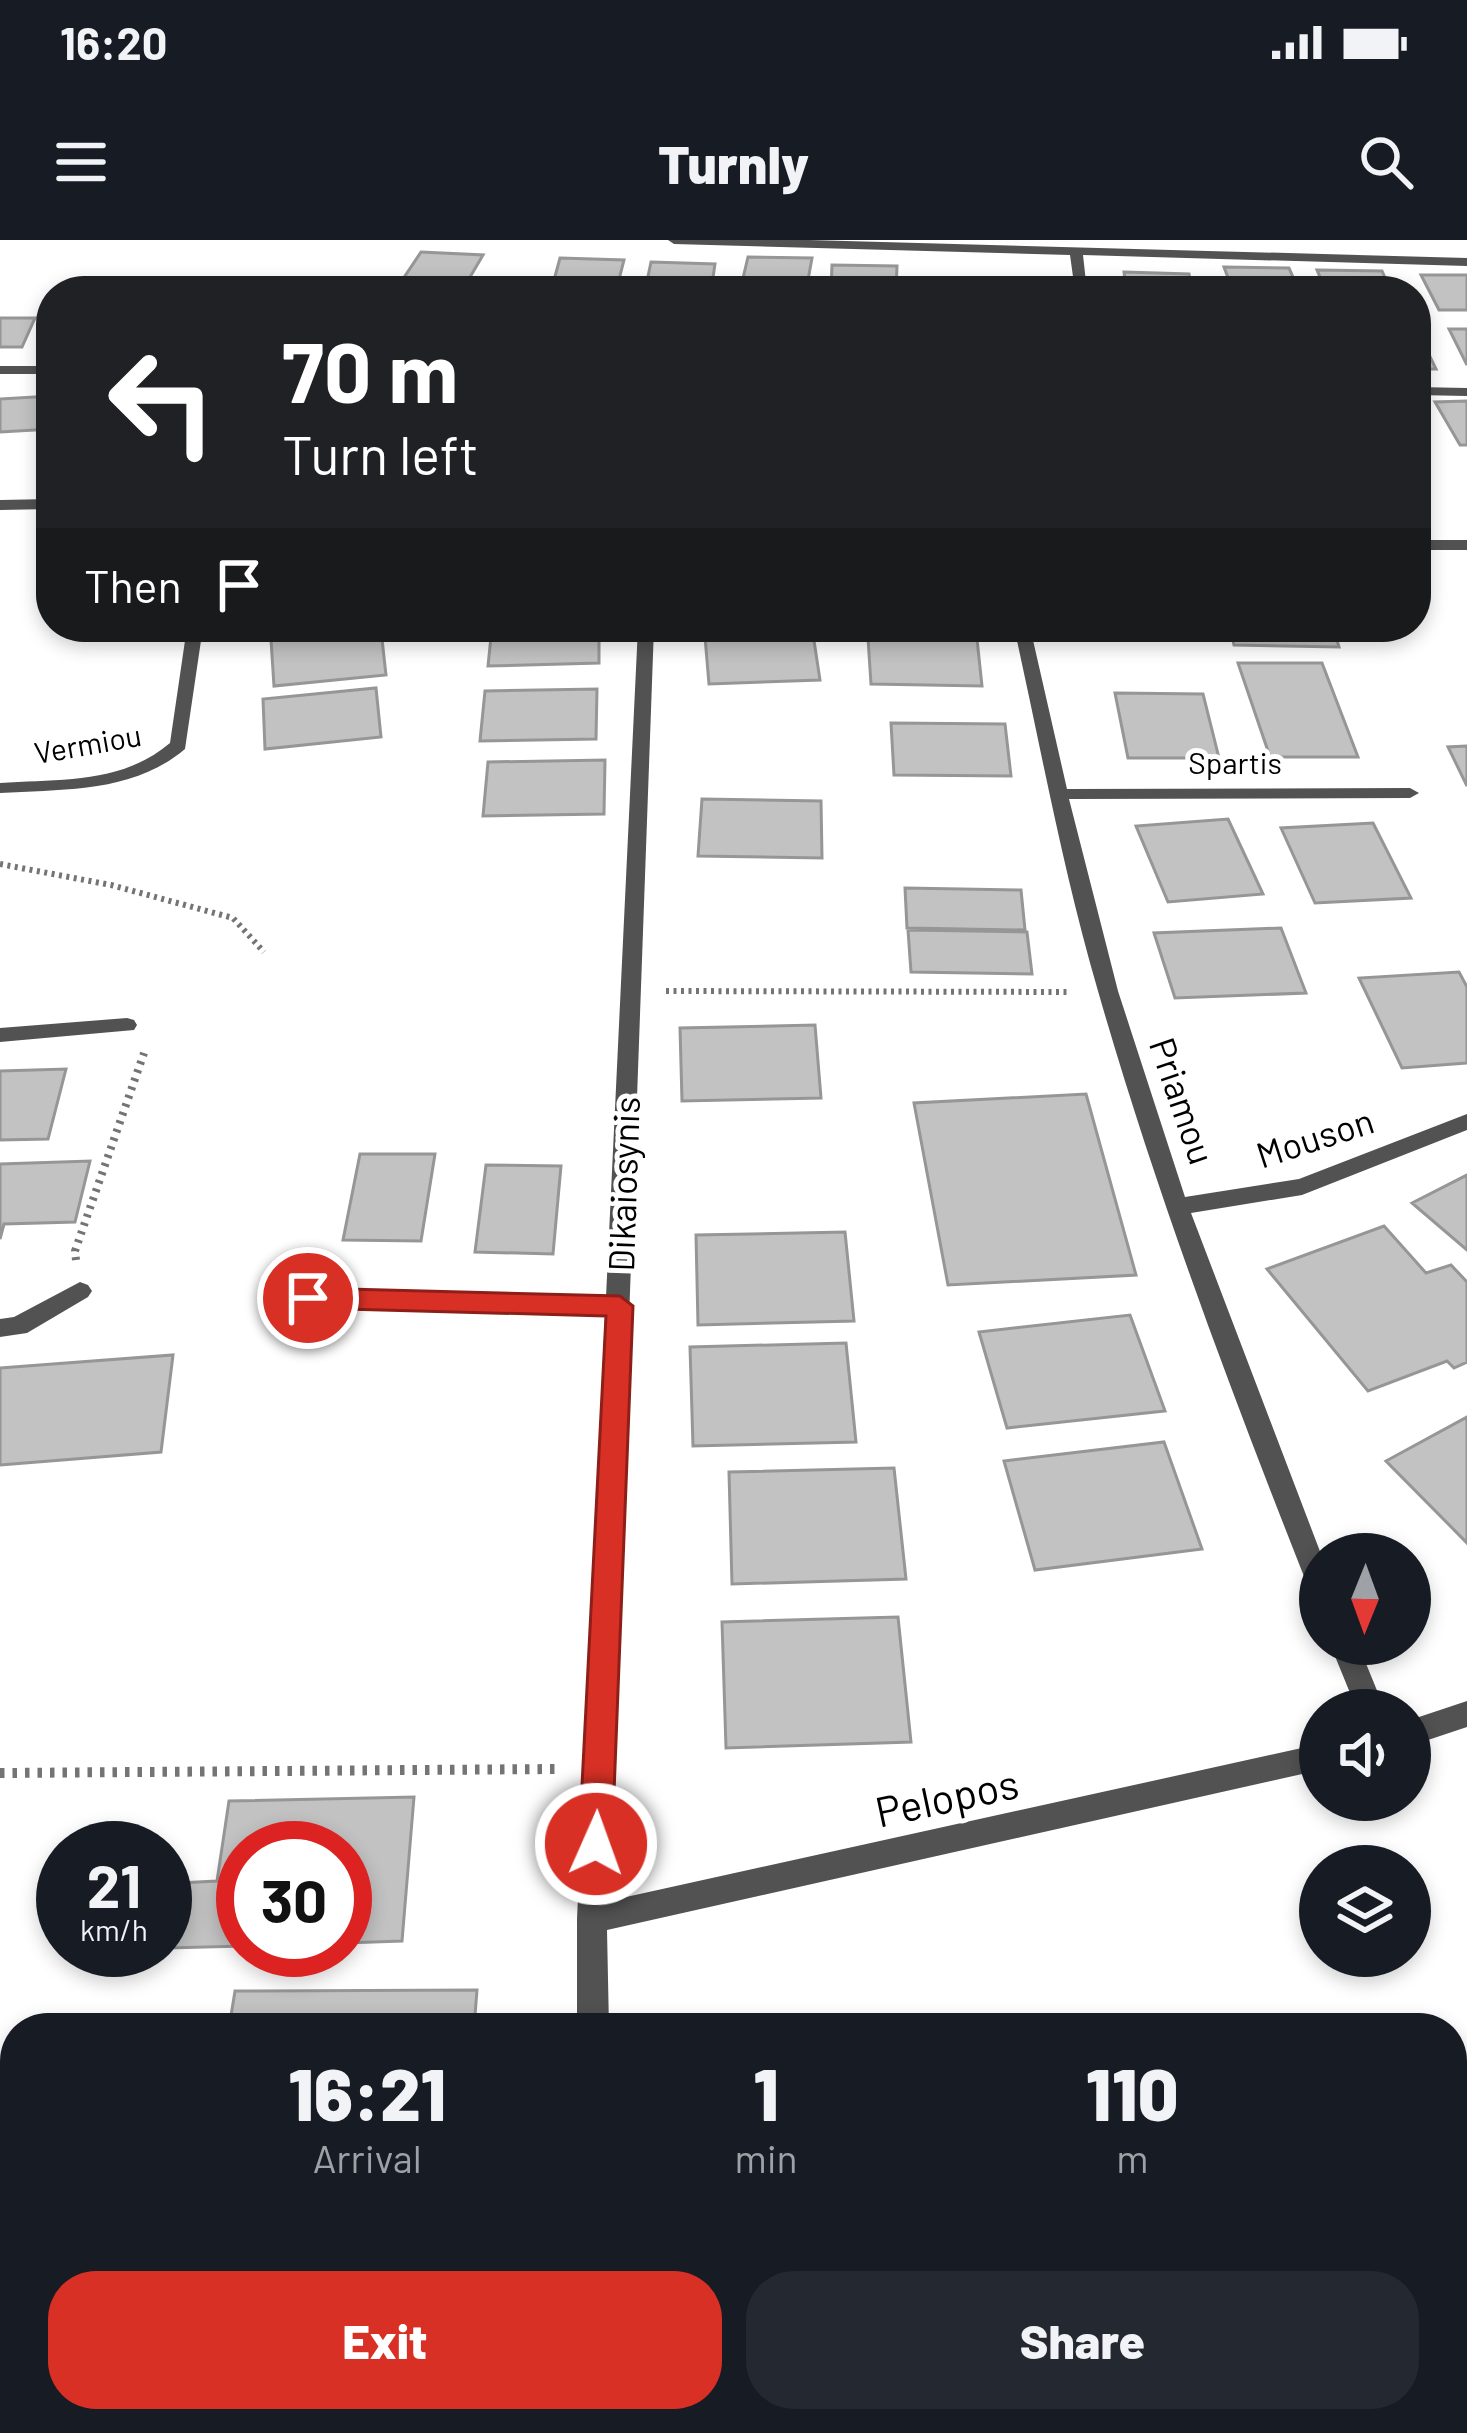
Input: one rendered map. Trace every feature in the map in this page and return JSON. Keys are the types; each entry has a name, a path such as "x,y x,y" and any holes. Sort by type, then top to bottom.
{"street":[{"path":"674,240 1467,262"},
{"path":"1310,240 1316,258"},
{"path":"1076,253 1079,276"},
{"path":"0,370 36,370"},
{"path":"1431,391 1467,392"},
{"path":"0,505 36,504"},
{"path":"1431,545 1467,545"},
{"name":"Vermiou","path":"0,788 136,774 166,760 179,746 193,642"},
{"name":"Dikaiosynis","path":"593,2013 592,1919 645,642"},
{"name":"Priamou","path":"1025,642 1108,992 1299,1533"},
{"name":"Spartis","path":"1060,794 1410,793"},
{"path":"0,1035 128,1025"},
{"name":"Mouson","path":"1180,1206 1302,1187 1467,1122"},
{"path":"0,1328 19,1326 80,1292"},
{"path":"308,1298 620,1306"},
{"path":"1431,1726 1467,1714"},
{"name":"Pelopos","path":"592,1919 1299,1762"}],"path":[{"path":"0,864 111,885 233,918 264,952"},
{"path":"631,991 1108,992"},
{"path":"80,1292 75,1251 150,1035 128,1025"},
{"path":"0,1774 598,1768"}],"building":[{"path":"421,252 483,255 471,276 405,276"},
{"path":"748,257 812,258 809,276 744,276"},
{"path":"560,258 624,260 620,276 555,276"},
{"path":"651,262 715,264 713,276 648,276"},
{"path":"832,265 897,266 897,276 832,276"},
{"path":"1224,267 1289,268 1292,276 1227,276"},
{"path":"1317,270 1382,271 1384,276 1320,276"},
{"path":"1124,272 1189,276 1124,276"},
{"path":"1467,275 1467,310 1439,310 1431,294 1431,276 1422,276"},
{"path":"0,318 35,318 22,347 0,347"},
{"path":"1449,329 1467,329 1467,365"},
{"path":"36,397 36,430 0,432 0,399"},
{"path":"1467,401 1467,445 1460,445 1435,402"},
{"path":"271,642 382,642 386,675 274,686"},
{"path":"490,642 599,642 599,663 488,666"},
{"path":"705,642 814,642 820,680 709,684"},
{"path":"868,642 977,642 982,686 871,684"},
{"path":"1338,642 1339,647 1234,645"},
{"path":"1238,663 1322,663 1358,757 1270,757"},
{"path":"376,688 381,737 265,749 263,699"},
{"path":"597,689 596,739 480,741 485,691"},
{"path":"1115,693 1203,694 1219,758 1128,758"},
{"path":"891,723 1005,724 1011,776 894,775"},
{"path":"1467,746 1467,786 1448,747"},
{"path":"605,760 604,814 483,816 488,762"},
{"path":"702,799 821,801 822,858 698,856"},
{"path":"1228,819 1263,894 1168,902 1136,826"},
{"path":"1373,823 1411,898 1315,903 1281,828"},
{"path":"905,888 1021,890 1025,930 907,928"},
{"path":"1281,928 1306,993 1175,998 1154,933"},
{"path":"908,930 1027,932 1032,974 911,972"},
{"path":"1459,972 1467,987 1467,1063 1402,1068 1359,978"},
{"path":"815,1025 821,1098 682,1101 680,1028"},
{"path":"66,1069 48,1139 0,1140 0,1071"},
{"path":"1086,1094 1136,1275 948,1285 914,1103"},
{"path":"360,1154 435,1154 421,1241 343,1240"},
{"path":"90,1161 75,1222 4,1224 0,1239 0,1164"},
{"path":"486,1165 561,1166 553,1254 475,1252"},
{"path":"1467,1175 1467,1250 1412,1203"},
{"path":"1384,1226 1426,1273 1451,1265 1467,1282 1467,1362 1454,1368 1447,1361 1368,1391 1267,1269"},
{"path":"845,1232 854,1321 698,1325 696,1235"},
{"path":"1130,1315 1165,1411 1007,1428 979,1332"},
{"path":"846,1343 856,1442 693,1446 690,1347"},
{"path":"173,1355 161,1452 0,1465 0,1368"},
{"path":"1467,1417 1467,1543 1386,1461"},
{"path":"1164,1442 1202,1549 1035,1570 1004,1461"},
{"path":"894,1468 906,1579 732,1584 729,1472"},
{"path":"898,1617 911,1742 726,1748 722,1622"},
{"path":"414,1797 402,1941 372,1942 372,1821 226,1821 229,1801"},
{"path":"216,1881 216,1947 192,1947 192,1882"},
{"path":"477,1990 475,2013 231,2013 235,1991"}],"route":[{"path":"308,1298 620,1306 596,1844"}]}
